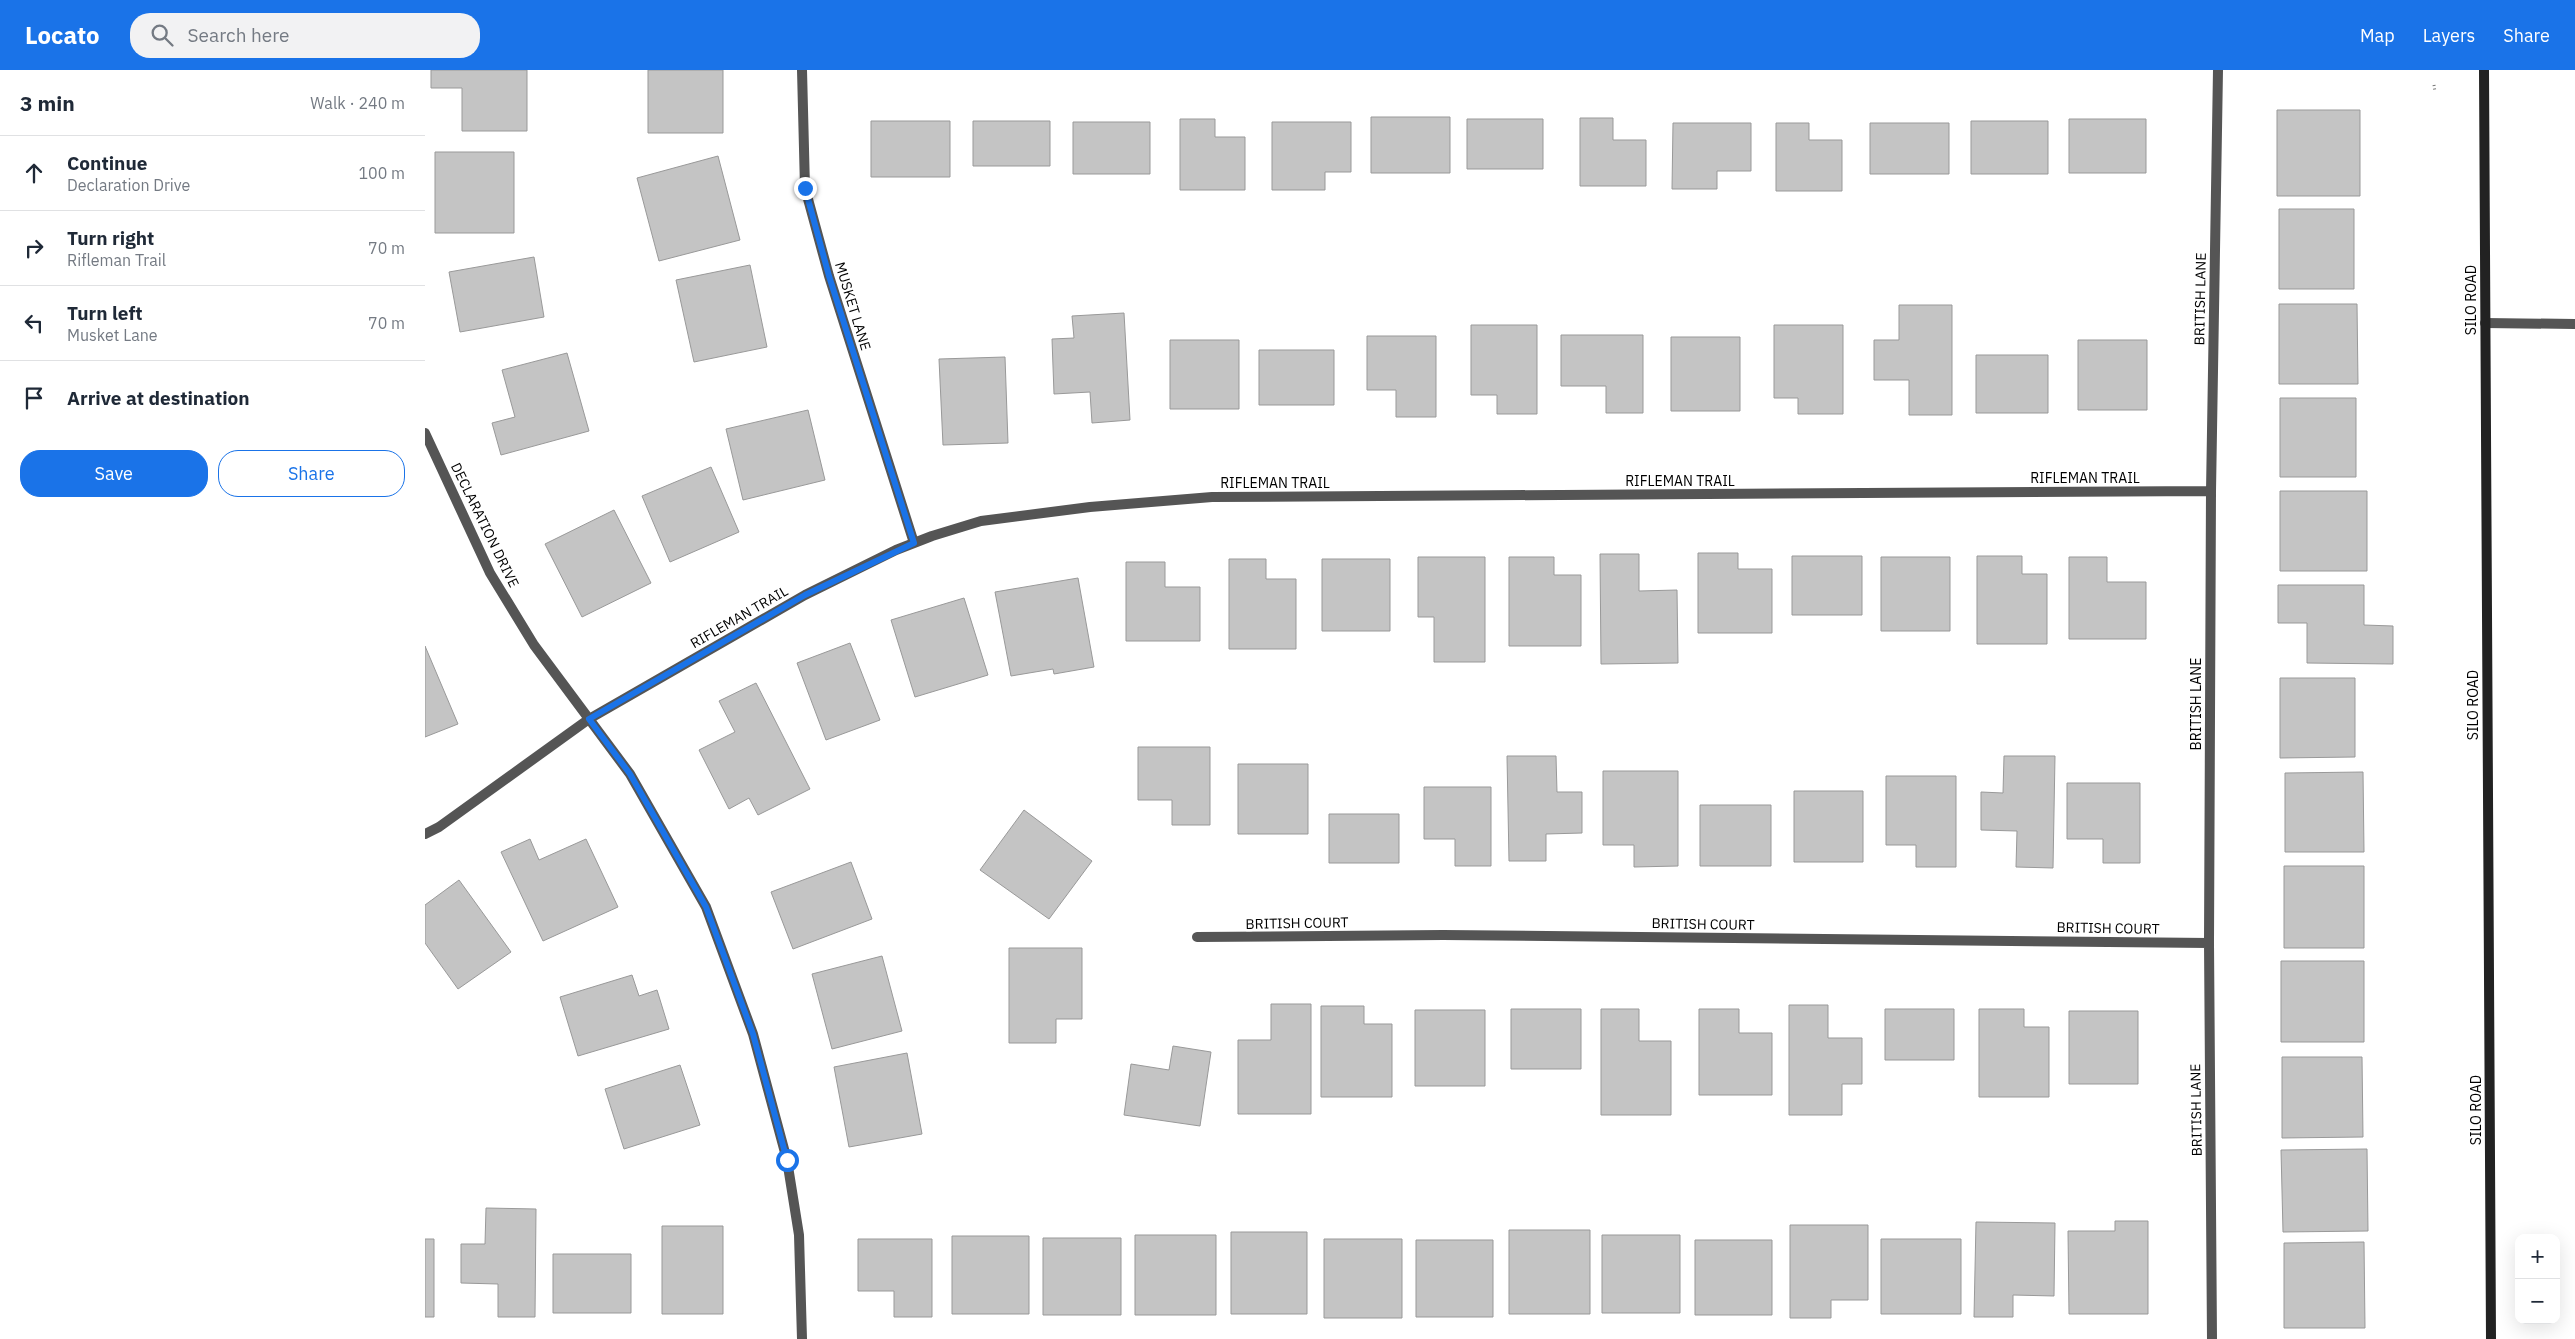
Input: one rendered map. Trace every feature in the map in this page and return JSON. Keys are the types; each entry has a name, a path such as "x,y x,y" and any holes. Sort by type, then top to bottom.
{"street":[{"name":"MUSKET LANE","path":"802,70 805,188 829,276 914,543"},
{"name":"BRITISH LANE","path":"2212,1339 2209,942 2211,491 2218,70"},
{"name":"SILO ROAD","path":"2484,70 2491,1339"},
{"path":"2485,323 2575,324"},
{"name":"DECLARATION DRIVE","path":"425,436 490,573 533,645 630,774 706,907 753,1034 787,1160 799,1235 802,1339"},
{"name":"RIFLEMAN TRAIL","path":"425,834 439,827 589,719 805,595 914,543 981,521 1091,507 1212,497 2211,491"},
{"name":"BRITISH COURT","path":"1197,938 1443,935 2209,942"}],"path":[{"path":"2434,85 2435,92"}],"building":[{"path":"431,70 527,70 527,131 462,131 462,88 431,88"},
{"path":"648,70 723,70 723,133 648,133"},
{"path":"2277,110 2360,110 2360,196 2277,196"},
{"path":"1371,117 1450,117 1450,173 1371,173"},
{"path":"1580,118 1613,118 1613,140 1646,140 1646,186 1580,186"},
{"path":"1180,119 1215,119 1215,137 1245,137 1245,190 1180,190"},
{"path":"1467,119 1543,119 1543,169 1467,169"},
{"path":"2069,119 2146,119 2146,173 2069,173"},
{"path":"871,121 950,121 950,177 871,177"},
{"path":"973,121 1050,121 1050,166 973,166"},
{"path":"1971,121 2048,121 2048,174 1971,174"},
{"path":"1073,122 1150,122 1150,174 1073,174"},
{"path":"1272,122 1351,122 1351,172 1325,172 1325,190 1272,190"},
{"path":"1673,123 1751,123 1751,171 1717,171 1717,189 1672,189"},
{"path":"1776,123 1809,123 1809,140 1842,140 1842,191 1776,191"},
{"path":"1870,123 1949,123 1949,174 1870,174"},
{"path":"435,152 514,152 514,233 435,233"},
{"path":"718,156 740,240 659,261 637,178"},
{"path":"2279,209 2354,209 2354,289 2279,289"},
{"path":"534,257 544,317 460,332 449,272"},
{"path":"750,265 767,347 694,362 676,280"},
{"path":"2279,304 2357,304 2358,384 2279,384"},
{"path":"1899,305 1952,305 1952,415 1909,415 1909,380 1874,380 1874,340 1899,340"},
{"path":"1124,313 1130,420 1092,423 1090,392 1054,394 1052,339 1074,338 1072,316"},
{"path":"1471,325 1537,325 1537,414 1497,414 1497,395 1471,395"},
{"path":"1774,325 1843,325 1843,414 1798,414 1798,398 1774,398"},
{"path":"1561,335 1643,335 1643,413 1606,413 1606,386 1561,386"},
{"path":"1367,336 1436,336 1436,417 1396,417 1396,390 1367,390"},
{"path":"1671,337 1740,337 1740,411 1671,411"},
{"path":"1170,340 1239,340 1239,409 1170,409"},
{"path":"2078,340 2147,340 2147,410 2078,410"},
{"path":"1259,350 1334,350 1334,405 1259,405"},
{"path":"567,353 589,431 501,455 492,423 515,417 502,370"},
{"path":"1976,355 2048,355 2048,413 1976,413"},
{"path":"1005,357 1008,443 943,445 939,359"},
{"path":"2280,398 2356,398 2356,477 2280,477"},
{"path":"808,410 825,480 743,500 726,429"},
{"path":"711,467 739,532 670,562 642,496"},
{"path":"2280,491 2367,491 2367,571 2280,571"},
{"path":"614,510 651,583 582,617 545,544"},
{"path":"1698,553 1738,553 1738,569 1772,569 1772,633 1698,633"},
{"path":"1600,554 1639,554 1639,591 1677,590 1678,663 1601,664"},
{"path":"1792,556 1862,556 1862,615 1792,615"},
{"path":"1977,556 2022,556 2022,574 2047,574 2047,644 1977,644"},
{"path":"1418,557 1485,557 1485,662 1434,662 1434,617 1418,617"},
{"path":"1509,557 1554,557 1554,575 1581,575 1581,646 1509,646"},
{"path":"1881,557 1950,557 1950,631 1881,631"},
{"path":"2069,557 2107,557 2107,582 2146,582 2146,639 2069,639"},
{"path":"1229,559 1266,559 1266,579 1296,579 1296,649 1229,649"},
{"path":"1322,559 1390,559 1390,631 1322,631"},
{"path":"1126,562 1165,562 1165,587 1200,587 1200,641 1126,641"},
{"path":"1078,578 1094,667 1054,674 1053,669 1011,676 995,592"},
{"path":"2278,585 2364,585 2364,625 2393,626 2393,664 2307,663 2307,623 2278,623"},
{"path":"964,598 988,675 915,697 891,620"},
{"path":"850,643 880,720 826,740 797,663"},
{"path":"425,646 458,724 425,737"},
{"path":"2280,678 2355,678 2355,757 2280,758"},
{"path":"756,683 810,789 758,815 749,798 729,809 699,750 735,732 719,701"},
{"path":"1138,747 1210,747 1210,825 1172,825 1172,800 1138,800"},
{"path":"1507,756 1556,756 1557,792 1582,792 1582,833 1546,834 1546,861 1509,861"},
{"path":"2004,756 2055,756 2053,868 2016,867 2017,831 1981,830 1981,792 2003,793"},
{"path":"1238,764 1308,764 1308,834 1238,834"},
{"path":"1603,771 1678,771 1678,866 1634,867 1634,845 1603,845"},
{"path":"2363,772 2364,852 2285,852 2285,773"},
{"path":"1886,776 1956,776 1956,867 1916,867 1916,845 1886,845"},
{"path":"2067,783 2140,783 2140,863 2103,863 2103,839 2067,839"},
{"path":"1424,787 1491,787 1491,866 1455,866 1455,839 1424,839"},
{"path":"1794,791 1863,791 1863,862 1794,862"},
{"path":"1700,805 1771,805 1771,866 1700,866"},
{"path":"1024,810 1092,861 1049,919 980,870"},
{"path":"1329,814 1399,814 1399,863 1329,863"},
{"path":"530,839 539,860 586,839 618,907 543,941 501,852"},
{"path":"851,862 872,919 793,949 771,892"},
{"path":"2284,866 2364,866 2364,948 2284,948"},
{"path":"459,880 511,952 458,989 425,943 425,905"},
{"path":"1009,948 1082,948 1082,1019 1056,1019 1056,1043 1009,1043"},
{"path":"882,956 902,1031 832,1049 812,974"},
{"path":"2281,961 2364,961 2364,1042 2281,1042"},
{"path":"632,975 639,996 657,990 669,1029 578,1056 560,997"},
{"path":"1271,1004 1311,1004 1311,1114 1238,1114 1238,1040 1271,1040"},
{"path":"1789,1005 1828,1005 1828,1038 1862,1038 1862,1084 1842,1084 1842,1115 1789,1115"},
{"path":"1321,1006 1364,1006 1364,1024 1392,1024 1392,1097 1321,1097"},
{"path":"1511,1009 1581,1009 1581,1069 1511,1069"},
{"path":"1601,1009 1639,1009 1639,1041 1671,1041 1671,1115 1601,1115"},
{"path":"1699,1009 1739,1009 1739,1033 1772,1033 1772,1095 1699,1095"},
{"path":"1885,1009 1954,1009 1954,1060 1885,1060"},
{"path":"1979,1009 2024,1009 2024,1027 2049,1027 2049,1097 1979,1097"},
{"path":"1415,1010 1485,1010 1485,1086 1415,1086"},
{"path":"2069,1011 2138,1011 2138,1084 2069,1084"},
{"path":"1173,1046 1211,1052 1200,1126 1124,1115 1131,1064 1169,1070"},
{"path":"907,1053 922,1134 849,1147 834,1067"},
{"path":"2282,1057 2362,1057 2363,1137 2282,1138"},
{"path":"680,1065 700,1125 624,1149 605,1089"},
{"path":"2367,1149 2368,1231 2283,1232 2281,1150"},
{"path":"486,1208 536,1209 535,1317 498,1317 498,1284 461,1283 461,1244 485,1244"},
{"path":"2115,1221 2148,1221 2148,1314 2069,1314 2068,1231 2115,1231"},
{"path":"1976,1222 2055,1223 2054,1296 2013,1295 2013,1317 1974,1317"},
{"path":"1790,1225 1868,1225 1868,1300 1831,1300 1831,1318 1790,1318"},
{"path":"662,1226 723,1226 723,1314 662,1314"},
{"path":"1509,1230 1590,1230 1590,1314 1509,1314"},
{"path":"1231,1232 1307,1232 1307,1314 1231,1314"},
{"path":"1135,1235 1216,1235 1216,1315 1135,1315"},
{"path":"1602,1235 1680,1235 1680,1313 1602,1313"},
{"path":"952,1236 1029,1236 1029,1314 952,1314"},
{"path":"1043,1238 1121,1238 1121,1315 1043,1315"},
{"path":"425,1239 434,1239 434,1317 425,1317"},
{"path":"858,1239 932,1239 932,1317 894,1317 894,1291 858,1291"},
{"path":"1324,1239 1402,1239 1402,1318 1324,1318"},
{"path":"1881,1239 1961,1239 1961,1314 1881,1314"},
{"path":"1416,1240 1493,1240 1493,1317 1416,1317"},
{"path":"1695,1240 1772,1240 1772,1315 1695,1315"},
{"path":"2364,1242 2365,1328 2284,1328 2284,1243"},
{"path":"553,1254 631,1254 631,1313 553,1313"}],"route":[{"path":"787,1160 753,1034 706,907 630,774 589,719 805,595 914,543 829,276 805,188"}]}
